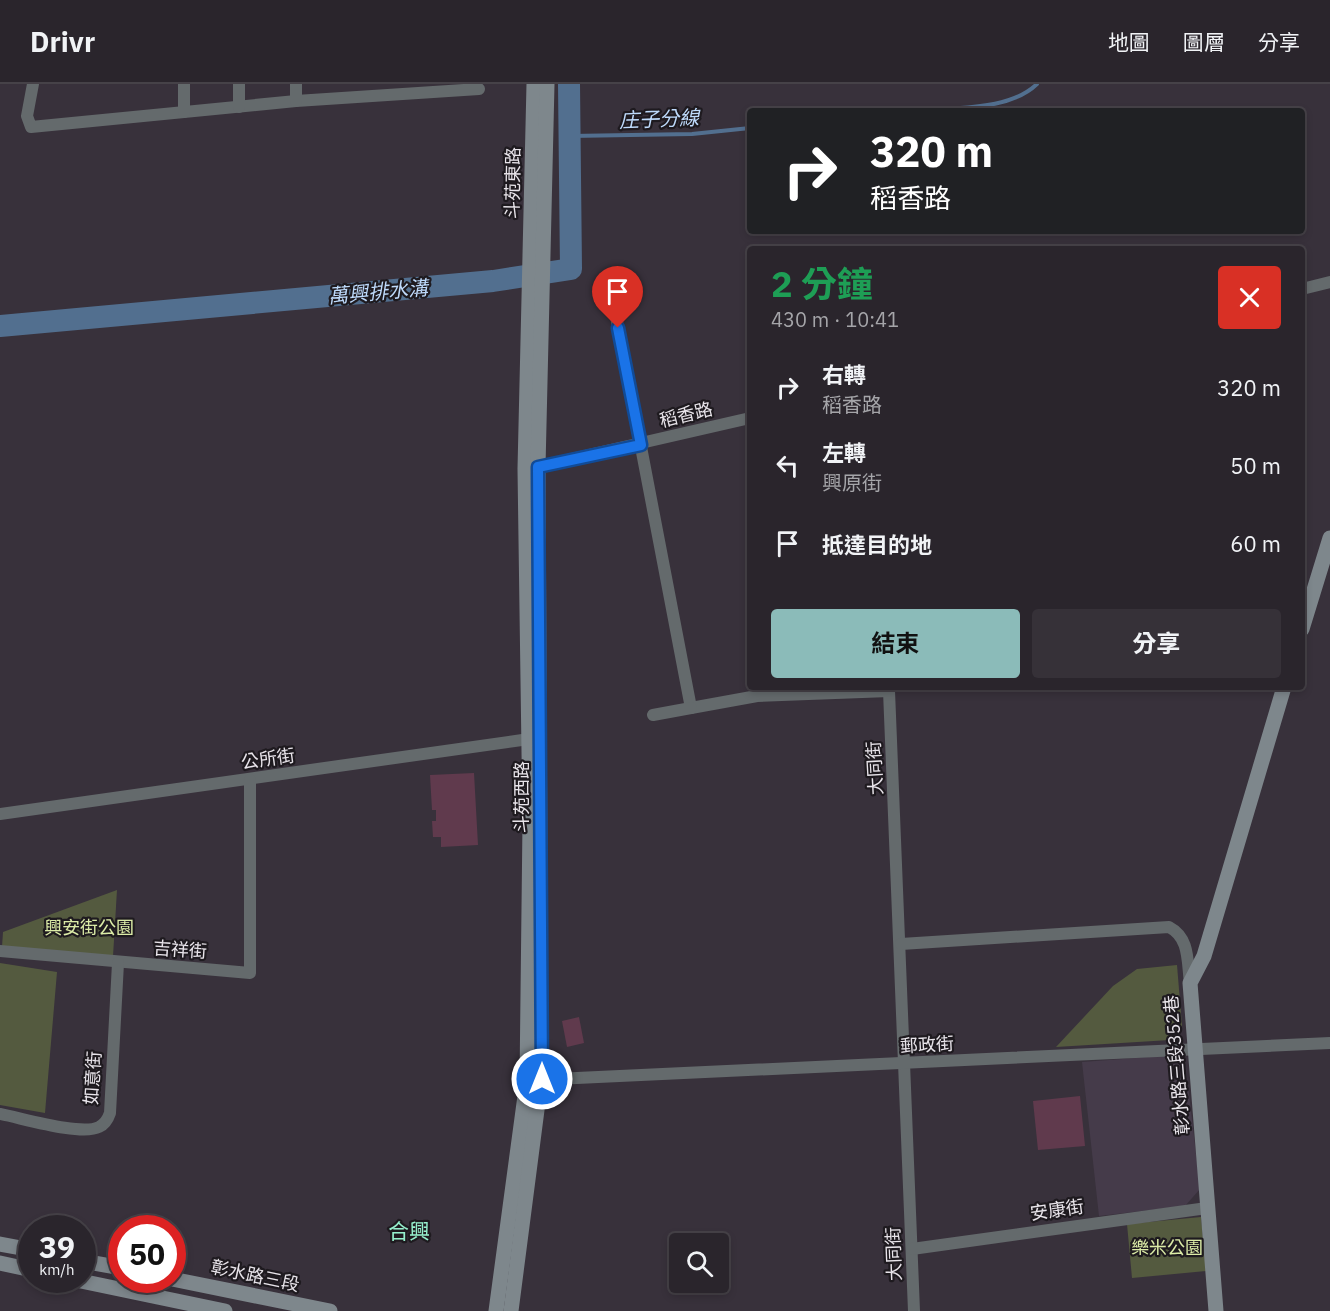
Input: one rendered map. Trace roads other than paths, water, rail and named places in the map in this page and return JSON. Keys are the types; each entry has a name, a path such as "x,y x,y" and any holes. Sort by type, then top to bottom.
{"main road":[{"name":"斗苑東路","path":"534,84 537,282"},
{"name":"斗苑東路","path":"537,282 547,84"},
{"name":"斗苑西路","path":"511,1311 534,1080 535,738 531,468 537,282"},
{"path":"1305,618 1330,538"},
{"name":"彰水路三段352巷","path":"1216,1311 1190,983 1204,956 1283,690"},
{"name":"斗苑西路","path":"496,1311 534,1080"},
{"path":"0,1244 18,1247"},
{"path":"0,1263 18,1267"},
{"name":"彰水路三段","path":"186,1282 330,1311"},
{"path":"96,1284 225,1311"}],"street":[{"path":"33,84 27,116 31,127 417,88 479,89"},
{"path":"184,84 184,112"},
{"path":"239,84 239,107"},
{"path":"296,84 296,101"},
{"path":"1305,288 1330,282"},
{"path":"614,306 691,708 653,715"},
{"name":"稻香路","path":"531,468 641,445 747,419"},
{"name":"大同街","path":"691,708 757,696 889,691 914,1311"},
{"name":"公所街","path":"0,814 535,738"},
{"name":"吉祥街","path":"0,951 250,973 250,780"},
{"path":"901,944 1169,927 1180,933 1185,941 1190,983"},
{"name":"如意街","path":"0,1114 85,1130 101,1126 107,1120 110,1113 118,963"},
{"name":"郵政街","path":"534,1080 1330,1043"},
{"name":"安康街","path":"912,1249 1207,1208"}],"waterway":[{"name":"萬興排水溝","path":"0,326 493,281 571,269 569,84"},
{"name":"庄子分線","path":"965,108 1012,99 1037,84"},
{"name":"庄子分線","path":"570,136 692,134 747,128"}],"district":[{"name":"合興","path":"409,1232"}],"park label":[{"name":"興安街公園","path":"89,928"},
{"name":"樂米公園","path":"1167,1248"}]}
